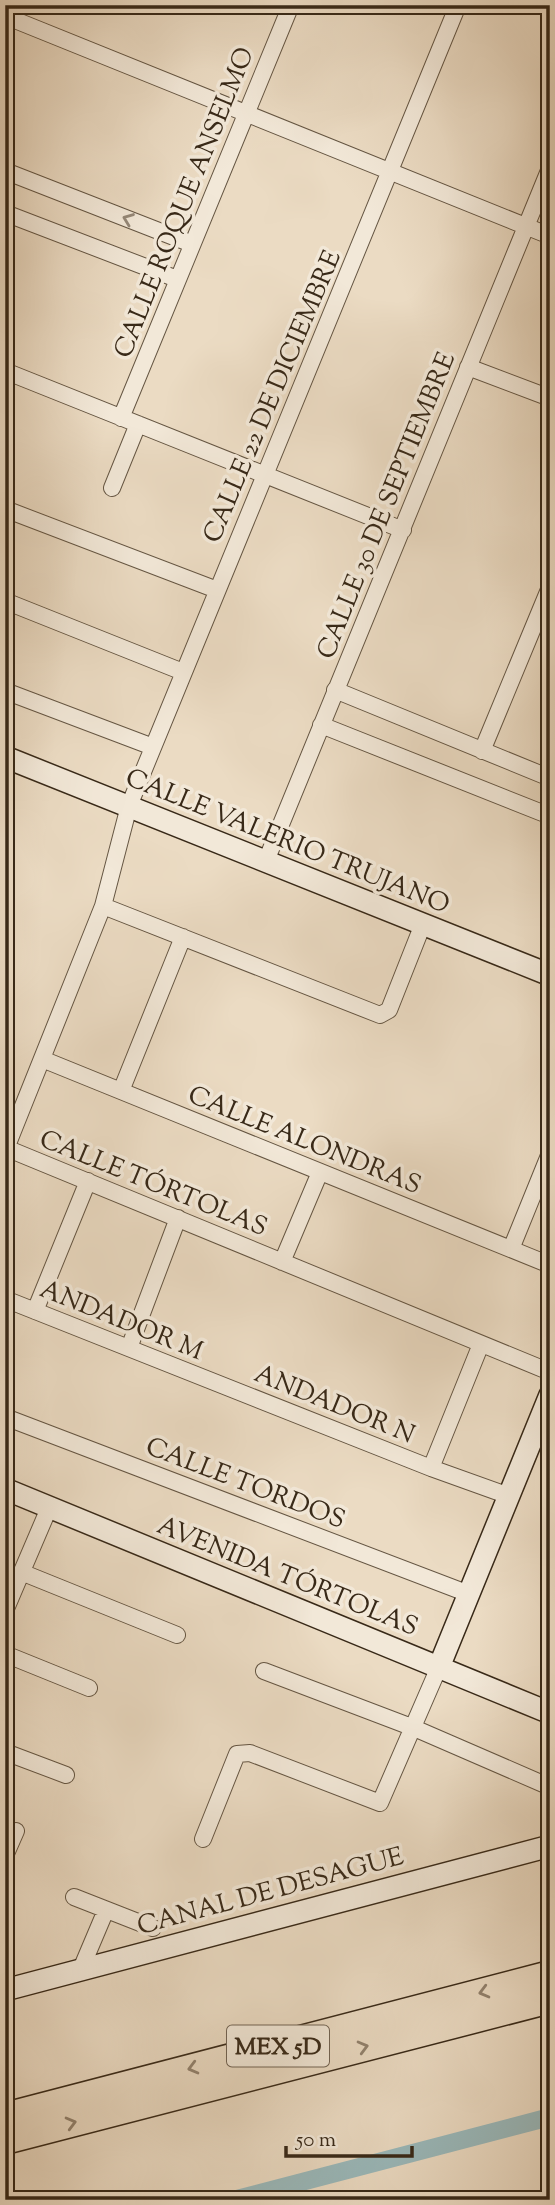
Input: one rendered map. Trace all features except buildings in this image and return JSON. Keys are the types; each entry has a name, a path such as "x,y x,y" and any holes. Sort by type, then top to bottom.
{"highway":[{"name":"MEX 5D","path":"5,2117 550,1975"},
{"name":"MEX 5D","path":"5,2140 550,1999"}],"street":[{"name":"CALLE ROQUE ANSELMO","path":"121,418 291,5"},
{"name":"CALLE 22 DE DICIEMBRE","path":"129,806 458,5"},
{"path":"5,16 550,236"},
{"name":"CALLE 30 DE SEPTIEMBRE","path":"266,861 550,168"},
{"path":"5,171 192,244"},
{"path":"5,213 177,279"},
{"path":"468,367 550,398"},
{"path":"6,374 403,530"},
{"path":"112,488 138,424"},
{"path":"5,509 217,590"},
{"path":"482,751 550,587"},
{"path":"5,601 184,672"},
{"path":"335,690 550,778"},
{"path":"5,691 153,747"},
{"path":"321,724 550,816"},
{"name":"CALLE VALERIO TRUJANO","path":"5,757 550,975"},
{"name":"CALLE TÓRTOLAS","path":"129,806 103,906 6,1150 88,1181 282,1262"},
{"path":"103,906 380,1015 389,1010 423,924"},
{"path":"121,1091 183,937"},
{"name":"CALLE ALONDRAS","path":"42,1059 550,1265"},
{"path":"511,1249 550,1153"},
{"path":"320,1172 282,1262 550,1372"},
{"path":"36,1311 88,1181"},
{"path":"129,1348 178,1219"},
{"name":"ANDADOR M","path":"5,1299 221,1384"},
{"path":"481,1344 431,1468 509,1496"},
{"name":"ANDADOR N","path":"221,1384 431,1468"},
{"path":"203,1839 237,1754 250,1753 380,1803 414,1728 550,1395"},
{"name":"CALLE TORDOS","path":"5,1417 469,1594"},
{"name":"AVENIDA TÓRTOLAS","path":"5,1489 550,1713"},
{"path":"5,1611 49,1508"},
{"path":"21,1572 177,1636"},
{"path":"5,1654 89,1688"},
{"path":"264,1671 414,1728 550,1787"},
{"path":"5,1752 66,1775"},
{"path":"5,1856 16,1830"},
{"name":"CANAL DE DESAGUE","path":"5,1990 550,1846"},
{"path":"74,1897 153,1928"},
{"path":"81,1969 106,1910"}],"waterway":[{"path":"233,2200 550,2117"}]}
